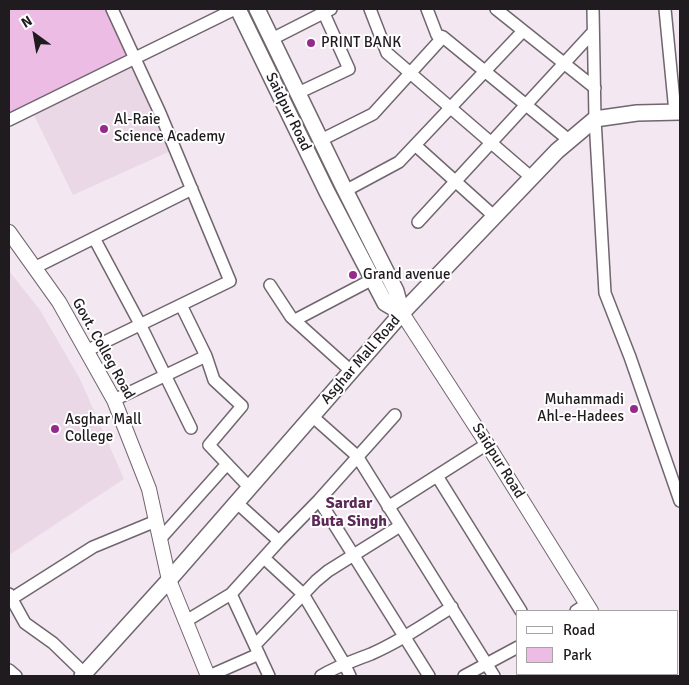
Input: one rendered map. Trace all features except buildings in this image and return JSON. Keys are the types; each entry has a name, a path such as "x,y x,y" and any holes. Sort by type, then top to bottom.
{"main road":[{"name":"Saidpur Road","path":"237,9 327,192 385,303 402,313"},
{"name":"Saidpur Road","path":"257,9 345,191 396,291 402,313"},
{"path":"595,119 636,112 677,112"},
{"name":"Asghar Mall Road","path":"83,675 169,580 402,313 557,151 595,119"}],"street":[{"path":"86,351 230,281 160,112 112,9"},
{"path":"9,120 237,9"},
{"path":"370,9 387,53 532,178"},
{"path":"427,9 437,35 570,140"},
{"path":"496,9 595,88"},
{"path":"605,9 593,10 595,119 605,293 630,357 680,501"},
{"path":"665,9 677,112"},
{"path":"272,39 326,10 349,69 298,93"},
{"path":"345,191 399,162 523,31"},
{"path":"418,222 593,32"},
{"path":"320,140 373,114 443,38"},
{"path":"416,145 495,217"},
{"path":"34,268 192,189"},
{"name":"Govt. Colleg Road","path":"9,232 59,302 114,400 149,489 169,580 209,676"},
{"path":"94,238 140,324 191,428"},
{"path":"295,320 372,279"},
{"path":"270,285 291,317 352,371"},
{"path":"181,304 206,356 214,380 242,406 209,446 249,487"},
{"name":"Saidpur Road","path":"402,313 487,444 585,609"},
{"path":"114,400 206,356"},
{"path":"186,621 231,594 395,415"},
{"path":"312,416 357,456 494,676"},
{"path":"388,507 487,444"},
{"path":"160,539 227,464"},
{"path":"437,476 520,610"},
{"path":"319,500 429,676"},
{"path":"236,502 279,541"},
{"path":"83,675 53,643 25,623 10,596 93,547 156,520"},
{"path":"209,676 257,649 303,594 328,571 400,526"},
{"path":"264,558 303,594 350,676"},
{"path":"231,594 269,676"},
{"path":"321,676 344,663 370,654 405,637 452,607"},
{"path":"464,676 516,648"},
{"path":"9,670 16,676"}],"shaded area":[{"name":"Al-Raie Science Academy","path":"135,58 175,149 73,195 31,109"},
{"name":"Asghar Mall College","path":"9,271 40,310 80,379 124,479 9,555"}],"green space":[{"path":"9,9 112,9 135,58 9,120"}],"place":[{"name":"PRINT BANK","path":"311,43"},
{"name":"Al-Raie Science Academy","path":"104,129"},
{"name":"Grand avenue","path":"353,275"},
{"name":"Muhammadi Ahl-e-Hadees","path":"634,409"},
{"name":"Asghar Mall College","path":"55,429"}],"district":[{"name":"Sardar Buta Singh","path":"349,513"}]}
